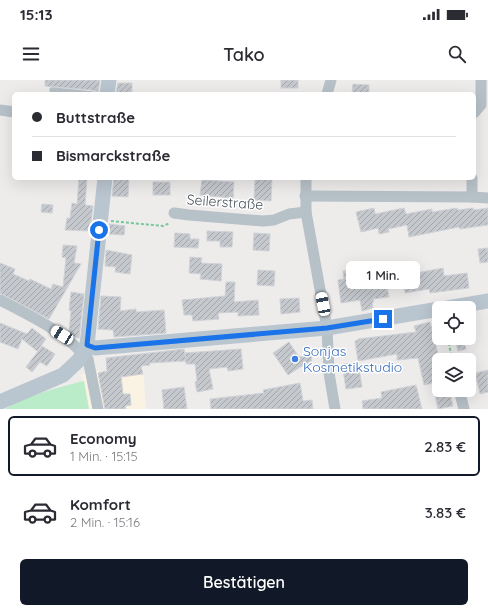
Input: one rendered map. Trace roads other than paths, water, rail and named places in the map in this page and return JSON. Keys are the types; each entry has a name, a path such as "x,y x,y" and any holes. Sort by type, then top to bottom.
{"street":[{"path":"107,92 109,80"},
{"path":"328,92 331,80"},
{"path":"476,111 481,105 481,80"},
{"path":"0,110 12,112"},
{"path":"98,409 85,349 105,180"},
{"path":"306,180 306,212 327,328 329,373 335,409"},
{"path":"472,180 472,198"},
{"path":"305,196 488,198"},
{"name":"Seilerstraße","path":"174,213 263,221 274,220 289,214 306,212"},
{"path":"0,300 29,315 85,349 327,328 432,311"},
{"path":"476,303 488,301"},
{"path":"0,402 63,375 71,368 85,349"},
{"path":"461,397 464,409"}],"lane":[{"path":"52,90 72,92"}],"place":[{"name":"Sonjas Kosmetikstudio","path":"295,359"}]}
